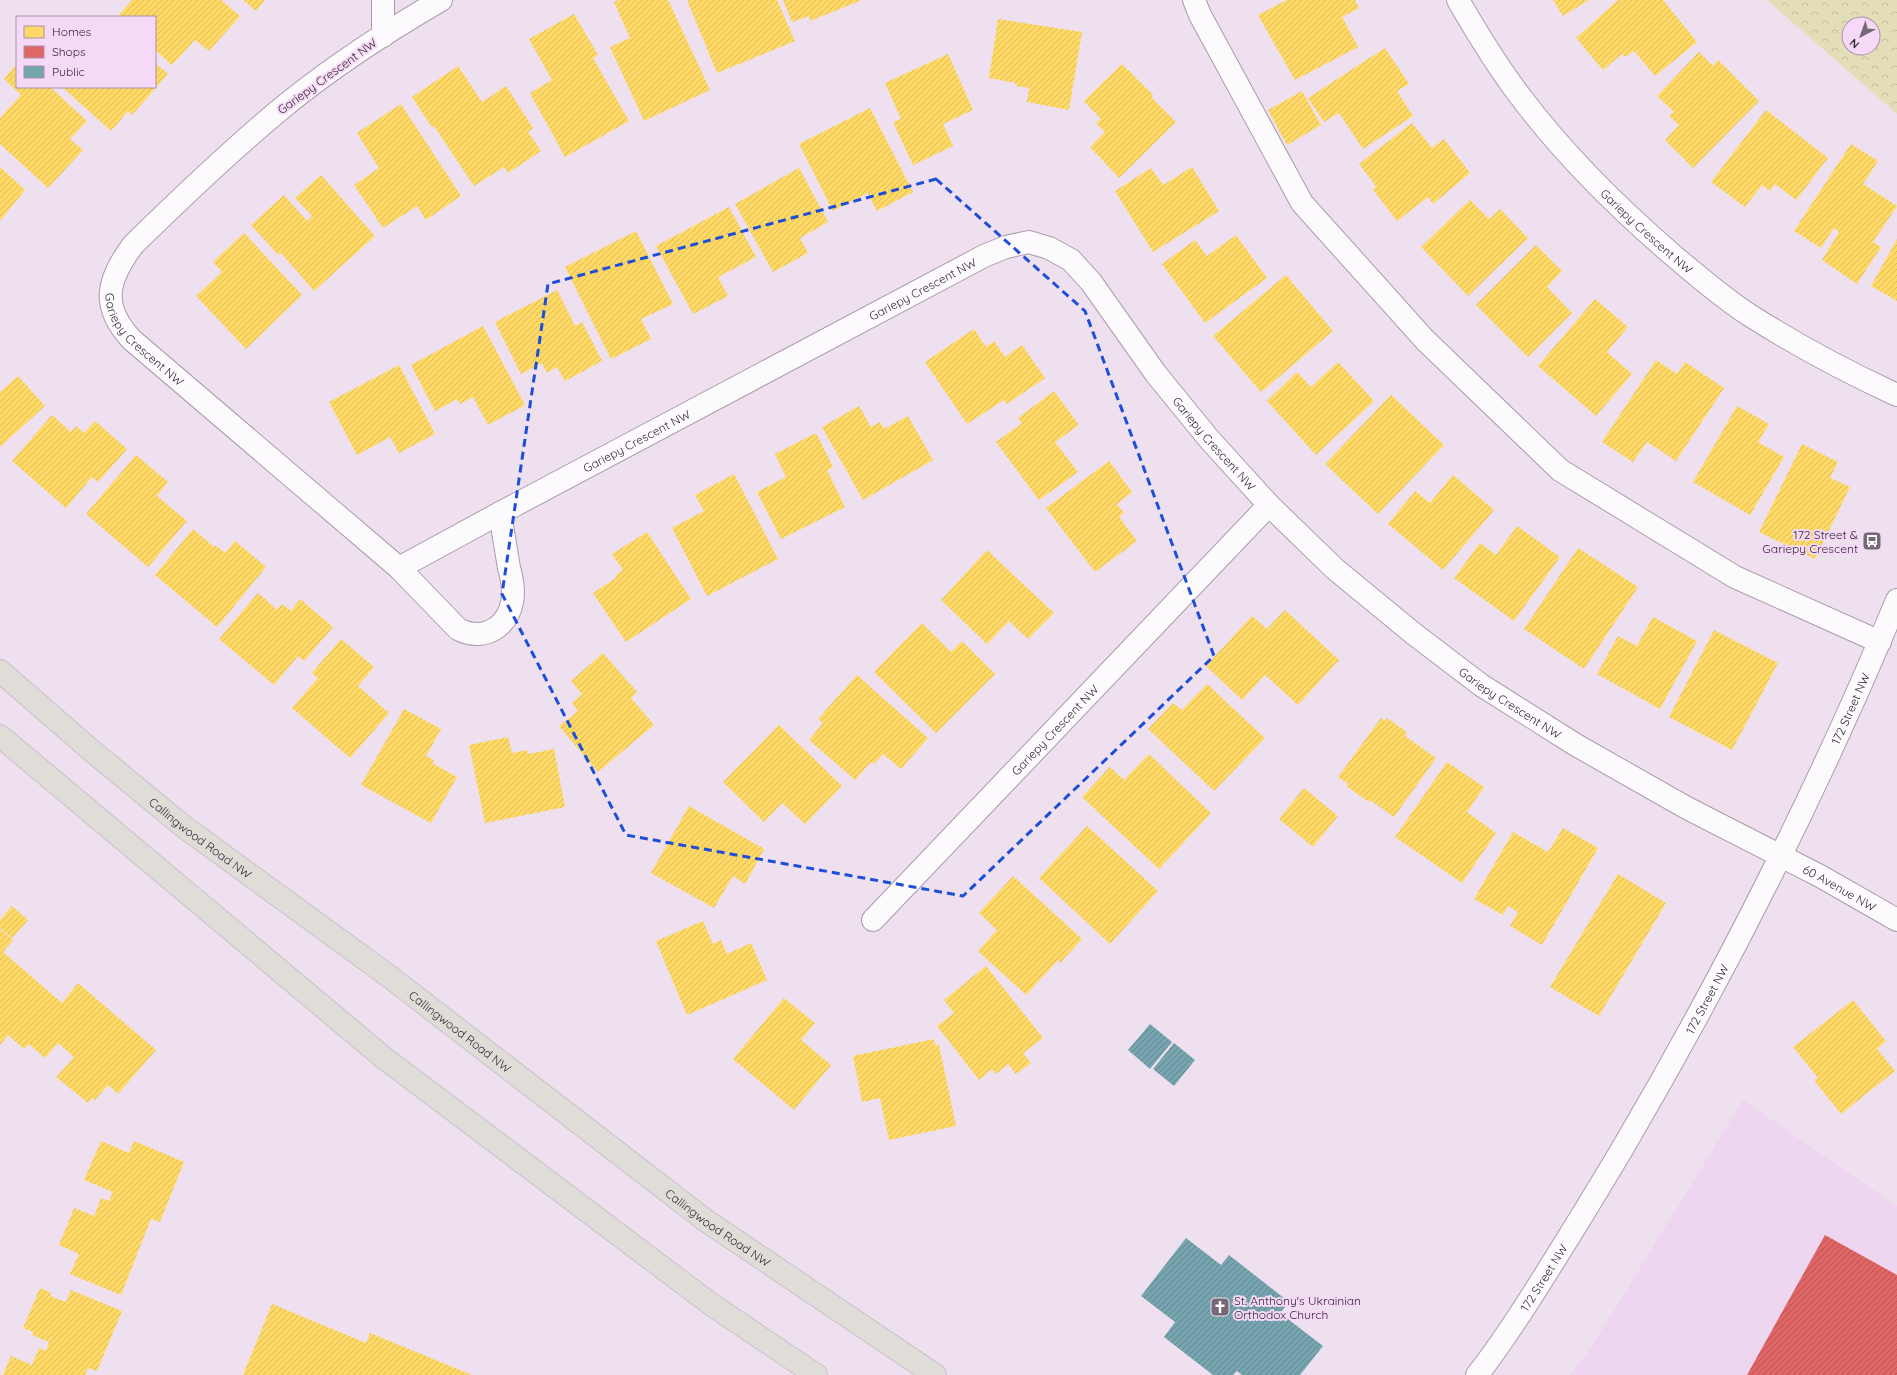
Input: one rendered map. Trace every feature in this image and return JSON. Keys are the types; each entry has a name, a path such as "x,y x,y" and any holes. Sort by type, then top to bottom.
{"main road":[{"name":"Callingwood Road NW","path":"0,671 92,751 183,826 390,977 705,1220 934,1375"},
{"path":"0,736 384,1058 712,1305 816,1375"}],"street":[{"name":"Gariepy Crescent NW","path":"383,0 383,36"},
{"name":"Gariepy Crescent NW","path":"441,0 383,36 277,112 209,172 133,245 123,259 110,289 111,308 120,327 132,340 399,568 458,628 467,634 493,632 503,622 511,608 513,592 500,513"},
{"path":"1194,0 1200,16 1302,203 1425,340 1560,470 1735,577 1888,632"},
{"name":"Gariepy Crescent NW","path":"1458,0 1492,56 1524,102 1554,139 1594,183 1641,228 1704,281 1750,315 1797,345 1897,395"},
{"name":"Gariepy Crescent NW","path":"399,568 984,256 1006,247 1029,242 1049,248 1072,260 1091,282 1156,374 1209,439 1269,505 1336,569 1414,634 1481,684 1576,745 1687,808 1781,857"},
{"name":"Gariepy Crescent NW","path":"873,920 1269,505"},
{"name":"172 Street NW","path":"1477,1375 1518,1317 1580,1220 1647,1106 1742,934 1781,857 1888,632 1897,600"},
{"name":"60 Avenue NW","path":"1781,857 1865,900 1897,920"}],"highlighted area":[{"path":"936,179 1085,311 1214,656 963,896 626,835 502,594 548,284"}],"shaded area":[{"path":"1743,1100 1897,1206 1897,1375 1570,1375 1590,1349"}],"green space":[{"path":"1767,0 1897,0 1897,114"}],"building: Homes":[{"path":"132,0 221,0 240,16 209,51 195,40 172,65 156,51 156,16 118,16"},
{"path":"243,0 265,0 256,11"},
{"path":"619,0 668,0 710,90 644,121 610,47 630,38 614,2"},
{"path":"687,0 777,0 795,41 717,73"},
{"path":"783,0 862,0 810,21 809,16 792,22"},
{"path":"1287,0 1355,0 1359,8 1342,17 1358,47 1295,80 1258,15"},
{"path":"1553,0 1589,0 1563,16"},
{"path":"1618,0 1663,0 1697,42 1655,76 1634,51 1625,57 1622,54 1603,70 1576,38"},
{"path":"574,14 598,55 593,58 629,121 565,157 530,93 552,80 529,39"},
{"path":"998,19 1082,32 1069,110 1027,102 1029,88 1016,86 1016,83 989,78"},
{"path":"1385,48 1409,84 1397,91 1413,116 1363,149 1339,113 1324,122 1308,98"},
{"path":"1699,52 1713,66 1718,60 1759,101 1693,168 1665,140 1679,125 1669,116 1674,112 1657,96"},
{"path":"948,54 973,110 943,124 953,146 913,165 893,122 901,119 885,83"},
{"path":"156,64 168,74 156,88"},
{"path":"1122,64 1153,95 1151,97 1176,122 1119,178 1090,147 1105,132 1096,123 1101,119 1084,101"},
{"path":"16,65 16,88 51,88 87,121 70,139 83,150 48,188 0,144 0,118 21,95 4,79"},
{"path":"458,66 482,102 506,86 533,128 528,132 541,151 508,173 504,167 474,186 434,126 432,127 412,97"},
{"path":"63,88 156,88 132,115 128,111 111,131"},
{"path":"1302,91 1321,125 1287,145 1268,110"},
{"path":"401,104 461,196 426,220 417,206 383,228 354,185 379,168 357,133"},
{"path":"870,108 913,192 877,211 868,193 833,211 799,144"},
{"path":"1766,110 1828,158 1796,200 1775,184 1770,191 1762,185 1745,207 1711,182"},
{"path":"1412,123 1432,148 1444,139 1470,173 1433,204 1428,197 1397,221 1373,190 1376,186 1359,164"},
{"path":"1851,144 1878,161 1863,184 1897,206 1873,242 1881,247 1857,284 1822,260 1839,232 1834,228 1821,248 1794,231"},
{"path":"0,167 25,190 0,221"},
{"path":"1192,167 1219,211 1153,252 1115,191 1151,168 1163,185"},
{"path":"799,168 828,222 800,238 808,253 773,272 735,204"},
{"path":"321,175 375,236 314,291 281,253 278,255 251,225 284,195 307,221 312,216 295,198"},
{"path":"1470,200 1489,219 1500,209 1528,238 1468,296 1421,247"},
{"path":"729,207 756,257 718,277 728,296 693,314 656,246"},
{"path":"636,231 673,304 641,319 651,339 611,359 565,267"},
{"path":"244,233 302,295 246,349 196,296 222,272 213,262"},
{"path":"1236,235 1267,278 1205,323 1162,264 1195,240 1207,256"},
{"path":"1897,239 1897,301 1871,286"},
{"path":"1536,245 1562,271 1547,287 1572,313 1528,357 1476,305"},
{"path":"1286,275 1333,331 1261,392 1213,336"},
{"path":"557,290 575,326 582,322 602,361 565,381 557,367 547,373 542,363 521,374 495,322"},
{"path":"1595,299 1628,327 1607,352 1632,374 1596,416 1538,366"},
{"path":"483,326 525,405 488,425 473,397 460,404 457,399 435,411 411,365"},
{"path":"974,329 986,347 994,341 1005,357 1022,345 1045,378 1007,404 1004,400 967,424 925,362"},
{"path":"1656,360 1677,374 1685,362 1724,388 1676,461 1647,442 1633,462 1602,442"},
{"path":"1338,362 1374,401 1316,455 1267,401 1297,372 1311,387"},
{"path":"399,365 435,434 399,453 390,437 357,455 329,402"},
{"path":"18,376 45,406 0,447 0,392"},
{"path":"1054,391 1079,425 1055,442 1078,472 1039,500 996,442 1022,423 1018,418"},
{"path":"1391,395 1444,445 1378,514 1325,464"},
{"path":"859,406 871,427 880,422 884,429 908,416 933,460 863,500 822,427"},
{"path":"1737,406 1769,424 1758,442 1784,457 1750,515 1693,482"},
{"path":"52,415 71,432 76,426 84,433 95,421 127,449 98,482 92,477 66,508 12,461"},
{"path":"816,433 833,467 827,470 845,507 781,539 757,492 786,477 775,454"},
{"path":"1802,444 1838,462 1830,478 1850,487 1815,559 1759,532"},
{"path":"136,455 168,482 157,496 187,521 148,567 86,514"},
{"path":"1109,461 1132,492 1117,504 1124,513 1119,517 1137,541 1095,572 1046,508"},
{"path":"734,474 778,559 707,596 672,528 704,511 695,495"},
{"path":"1453,475 1494,510 1443,570 1388,524 1415,491 1430,503"},
{"path":"1517,526 1560,557 1514,621 1454,578 1480,543 1496,555"},
{"path":"193,529 214,547 215,545 225,553 235,541 266,567 217,627 155,575"},
{"path":"647,532 691,599 626,642 593,593 616,578 615,576 623,570 612,554"},
{"path":"1578,548 1638,587 1584,669 1524,629"},
{"path":"987,550 1054,613 1028,639 1009,621 987,644 941,600"},
{"path":"258,593 277,610 282,604 291,611 300,599 333,627 304,661 298,656 274,685 219,639"},
{"path":"1285,610 1339,660 1298,705 1265,675 1242,700 1206,666 1252,616 1267,629"},
{"path":"1653,617 1697,641 1660,709 1597,674 1618,636 1637,646"},
{"path":"922,623 951,652 962,641 995,674 936,733 874,672"},
{"path":"1714,630 1778,663 1732,750 1669,717"},
{"path":"341,639 374,667 358,686 389,713 350,758 292,708 318,678 312,673"},
{"path":"603,653 637,692 631,698 654,725 598,772 559,726 578,711 572,703 582,694 571,681"},
{"path":"857,675 928,738 901,769 883,754 874,764 871,762 855,780 809,740 823,723 818,719"},
{"path":"1207,684 1265,738 1214,791 1148,729 1173,703 1182,710"},
{"path":"404,709 441,729 426,756 434,760 432,763 457,777 431,823 361,785"},
{"path":"1381,718 1385,721 1387,718 1407,732 1405,736 1436,758 1394,817 1370,800 1369,802 1346,786 1348,784 1338,777"},
{"path":"779,725 842,786 805,824 782,803 764,822 723,782"},
{"path":"508,737 512,753 527,750 528,754 554,749 565,807 485,823 469,745"},
{"path":"1149,754 1211,813 1159,869 1082,797 1110,767 1124,780"},
{"path":"1447,762 1484,787 1467,812 1496,833 1462,883 1395,837"},
{"path":"1304,788 1338,816 1313,847 1279,819"},
{"path":"689,806 764,849 745,884 733,876 714,908 651,873"},
{"path":"1087,826 1158,891 1110,944 1039,878"},
{"path":"1563,828 1598,848 1542,945 1510,926 1518,912 1508,906 1503,915 1474,899 1513,832 1548,852"},
{"path":"1618,874 1666,903 1599,1016 1550,987"},
{"path":"1013,876 1082,939 1060,963 1058,960 1026,995 978,951 997,930 979,913"},
{"path":"12,906 28,920 12,938 0,928 0,920"},
{"path":"703,921 713,944 721,940 727,954 751,943 767,980 687,1015 656,941"},
{"path":"0,929 13,940 3,952 62,1003 78,983 156,1050 118,1094 108,1085 95,1100 92,1098 88,1103 56,1077 74,1057 58,1043 45,1058 29,1044 24,1049 8,1035 0,1045"},
{"path":"986,966 1043,1038 1023,1053 1031,1063 1016,1074 1008,1064 996,1074 992,1069 979,1080 937,1026 954,1013 944,1000"},
{"path":"784,998 815,1023 801,1040 831,1065 794,1110 733,1059"},
{"path":"1853,1000 1886,1041 1877,1049 1895,1071 1841,1114 1814,1080 1818,1078 1793,1047"},
{"path":"934,1039 935,1045 939,1045 956,1126 889,1140 880,1098 862,1102 853,1056"},
{"path":"101,1141 129,1153 134,1141 184,1162 160,1222 151,1219 121,1295 70,1274 79,1254 59,1245 74,1208 94,1216 101,1198 109,1201 113,1192 84,1180"},
{"path":"40,1288 51,1293 50,1296 66,1302 71,1290 122,1311 97,1371 88,1368 85,1375 3,1375 11,1356 32,1365 39,1348 46,1351 49,1342 32,1335 33,1332 23,1328"},
{"path":"272,1304 366,1343 370,1333 472,1375 243,1375"}],"building: Shops":[{"path":"1825,1235 1897,1275 1897,1375 1747,1375"}],"building: Public":[{"path":"1150,1024 1172,1042 1150,1069 1128,1050"},
{"path":"1174,1043 1195,1060 1174,1086 1153,1069"},
{"name":"St. Anthony's Ukrainian Orthodox Church","path":"1186,1238 1221,1265 1229,1255 1289,1302 1280,1313 1323,1346 1300,1375 1242,1375 1237,1371 1233,1375 1213,1375 1164,1337 1175,1322 1141,1296"}],"place":[{"name":"172 Street & Gariepy Crescent","path":"1872,541"},
{"name":"St. Anthony's Ukrainian Orthodox Church","path":"1220,1307"}]}
